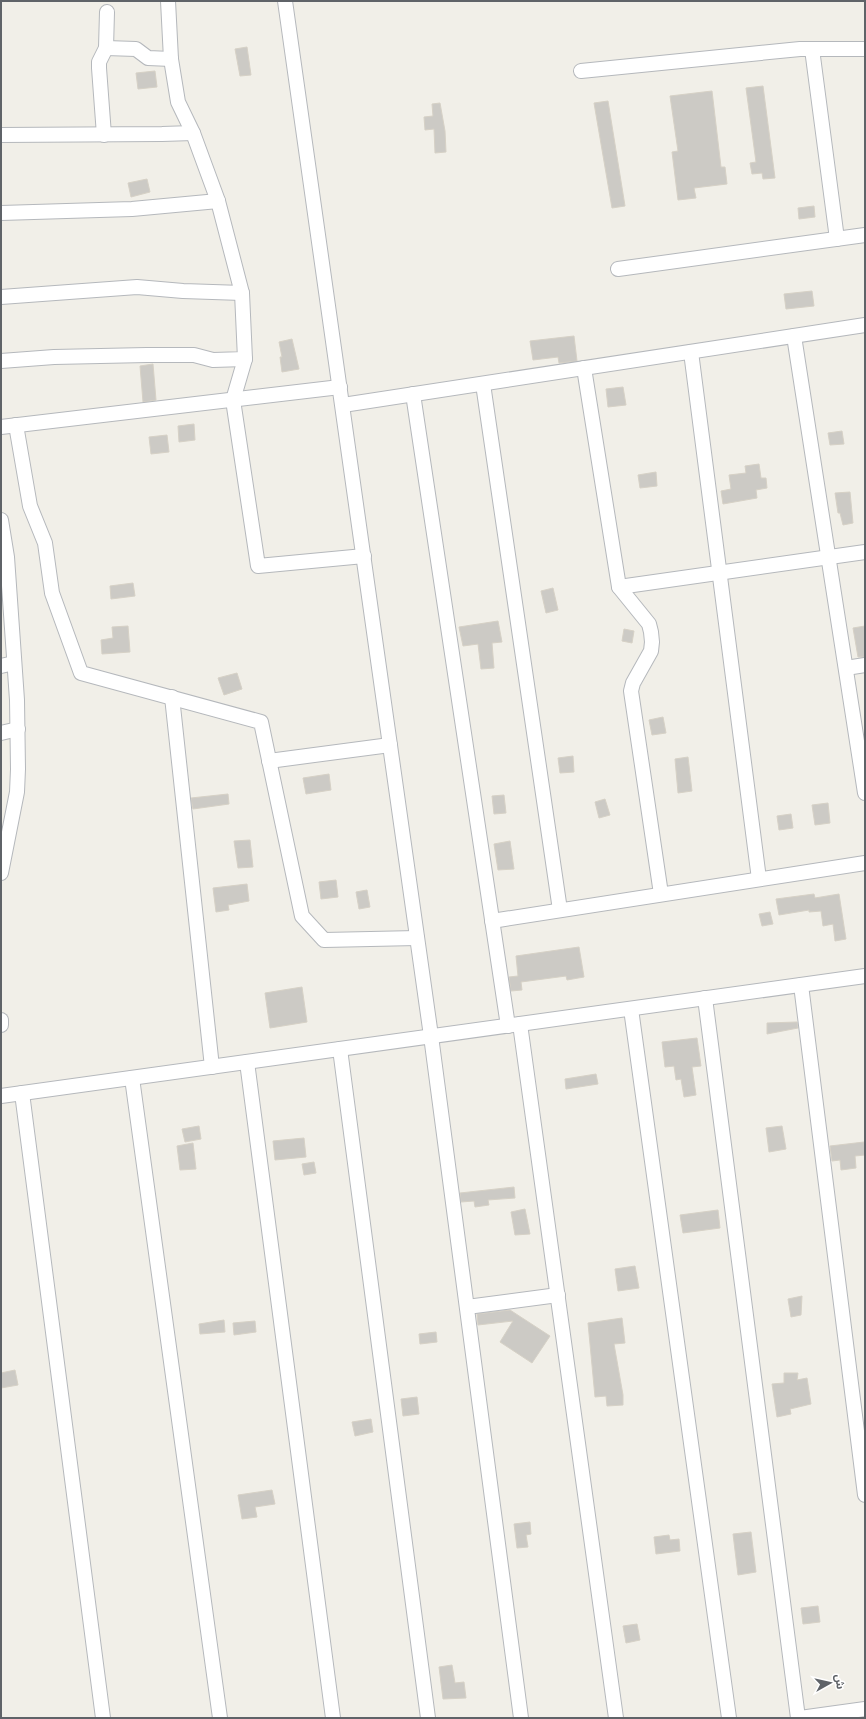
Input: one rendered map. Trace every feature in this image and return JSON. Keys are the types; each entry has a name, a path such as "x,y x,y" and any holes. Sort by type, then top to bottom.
{"street":[{"path":"168,1 171,59 178,102 193,133 218,201 242,293 245,359 233,400 258,566 364,556"},
{"path":"285,1 431,1036 521,1718"},
{"path":"104,135 99,62 106,48 107,12"},
{"path":"106,48 136,48 148,58 171,59"},
{"path":"581,71 812,49 865,49"},
{"path":"812,49 837,239"},
{"path":"1,136 193,133"},
{"path":"1,213 132,209 218,201"},
{"path":"618,269 865,235"},
{"path":"1,298 137,287 183,291 242,293"},
{"path":"343,405 865,325"},
{"path":"794,336 865,794"},
{"path":"691,352 759,879"},
{"path":"1,361 54,357 147,355 194,355 213,360 245,359"},
{"path":"584,368 619,586 649,624 652,637 651,651 633,683 631,691 661,894"},
{"path":"483,384 560,910"},
{"path":"1,427 340,387"},
{"path":"413,394 492,921 514,1025 558,1295 616,1718"},
{"path":"16,425 30,506 45,543 52,593 81,673 261,722 302,916 324,940 417,938"},
{"path":"1,520 4,557 7,664 17,700 18,729 17,792 1,873"},
{"path":"619,586 865,552"},
{"path":"846,668 865,665"},
{"path":"172,697 212,1067"},
{"path":"1,733 18,729"},
{"path":"269,761 390,745"},
{"path":"492,921 865,863"},
{"path":"1,1096 865,976"},
{"path":"801,985 865,1495"},
{"path":"705,998 799,1718 865,1709"},
{"path":"631,1009 729,1718"},
{"path":"1,1020 1,1025"},
{"path":"340,1049 428,1718"},
{"path":"247,1062 333,1718"},
{"path":"132,1078 220,1718"},
{"path":"22,1094 103,1718"},
{"path":"467,1307 558,1295"}],"building":[{"path":"247,47 251,75 240,76 235,49"},
{"path":"155,71 157,87 138,89 136,73"},
{"path":"763,86 775,178 763,179 762,173 752,174 750,163 756,162 746,88"},
{"path":"712,91 721,167 725,167 727,184 694,188 696,198 678,200 672,152 678,151 670,96"},
{"path":"608,101 625,206 612,208 594,103"},
{"path":"440,103 445,131 446,152 435,153 434,129 425,130 424,117 433,116 432,104"},
{"path":"147,179 150,192 131,197 128,183"},
{"path":"814,206 815,217 799,219 798,208"},
{"path":"812,291 814,306 786,309 784,294"},
{"path":"574,336 577,361 559,363 558,357 533,360 530,341"},
{"path":"292,339 299,369 282,372 280,357 282,357 279,342"},
{"path":"153,364 156,400 143,402 140,366"},
{"path":"623,387 626,405 608,407 606,389"},
{"path":"194,424 195,440 179,442 178,426"},
{"path":"842,431 844,444 830,445 828,433"},
{"path":"167,435 169,452 151,454 149,437"},
{"path":"759,464 761,478 766,478 767,488 756,490 757,498 723,504 721,491 731,489 729,475 746,473 745,466"},
{"path":"656,472 657,486 640,488 638,475"},
{"path":"850,492 853,523 843,525 840,513 838,513 835,493"},
{"path":"133,583 135,596 111,599 110,586"},
{"path":"553,588 558,610 546,613 541,591"},
{"path":"498,621 502,642 492,643 494,668 481,669 478,644 463,646 459,627"},
{"path":"128,626 130,652 102,654 101,640 113,638 112,627"},
{"path":"865,626 865,657 858,657 853,628"},
{"path":"624,629 634,631 632,643 622,641"},
{"path":"237,673 242,689 224,695 218,678"},
{"path":"663,717 666,733 652,735 649,720"},
{"path":"573,756 574,772 560,773 558,758"},
{"path":"688,757 692,791 678,793 675,759"},
{"path":"329,774 331,790 306,794 303,778"},
{"path":"228,794 229,804 193,809 191,798"},
{"path":"504,795 506,813 494,814 492,796"},
{"path":"605,799 610,815 599,818 595,802"},
{"path":"828,803 830,823 815,825 812,805"},
{"path":"791,814 793,828 779,830 777,816"},
{"path":"250,840 253,867 238,868 234,841"},
{"path":"510,841 514,869 498,870 494,844"},
{"path":"336,880 338,897 321,899 319,882"},
{"path":"247,884 249,901 228,905 229,910 216,912 213,888"},
{"path":"367,890 370,907 359,909 356,892"},
{"path":"814,894 815,898 839,894 846,939 835,941 833,924 823,926 821,911 809,912 809,910 779,915 776,899"},
{"path":"770,912 773,924 762,926 759,914"},
{"path":"579,947 584,977 567,980 566,976 521,982 522,990 511,991 509,977 518,976 516,956"},
{"path":"302,987 307,1022 270,1028 265,993"},
{"path":"797,1022 798,1028 767,1034 767,1023"},
{"path":"697,1038 701,1066 692,1067 696,1095 684,1097 681,1079 676,1080 674,1066 665,1067 662,1042"},
{"path":"596,1074 598,1084 566,1089 565,1079"},
{"path":"199,1126 201,1139 185,1142 182,1129"},
{"path":"782,1126 786,1149 769,1152 766,1128"},
{"path":"304,1138 306,1157 275,1160 273,1141"},
{"path":"864,1142 865,1155 855,1156 856,1168 841,1170 840,1160 832,1161 830,1146"},
{"path":"193,1143 196,1169 180,1170 177,1146"},
{"path":"314,1162 316,1173 304,1175 302,1164"},
{"path":"514,1187 515,1198 488,1200 489,1205 475,1207 474,1201 461,1202 460,1193"},
{"path":"525,1209 530,1234 515,1235 511,1212"},
{"path":"718,1210 720,1228 683,1233 680,1215"},
{"path":"635,1266 639,1288 618,1291 615,1269"},
{"path":"802,1296 801,1315 791,1317 788,1299"},
{"path":"510,1310 550,1336 532,1363 500,1342 513,1321 478,1325 477,1314"},
{"path":"622,1318 625,1343 614,1344 623,1395 623,1405 607,1406 606,1396 595,1397 588,1323"},
{"path":"224,1320 225,1332 200,1334 199,1324"},
{"path":"255,1321 256,1332 234,1335 233,1323"},
{"path":"436,1332 437,1342 420,1344 419,1334"},
{"path":"15,1370 18,1385 1,1388 1,1373"},
{"path":"784,1373 798,1373 797,1380 807,1378 811,1404 790,1409 791,1414 777,1417 772,1384 784,1383"},
{"path":"417,1397 419,1414 403,1416 401,1399"},
{"path":"371,1419 373,1432 355,1436 352,1422"},
{"path":"272,1490 275,1504 255,1507 257,1517 242,1519 238,1495"},
{"path":"530,1522 531,1534 526,1535 528,1547 517,1548 514,1524"},
{"path":"751,1532 756,1572 738,1575 733,1534"},
{"path":"669,1535 670,1540 679,1539 680,1551 656,1554 654,1537"},
{"path":"818,1606 820,1622 803,1624 801,1608"},
{"path":"637,1624 640,1640 626,1643 623,1626"},
{"path":"452,1665 455,1683 464,1682 466,1698 443,1699 439,1667"}]}
